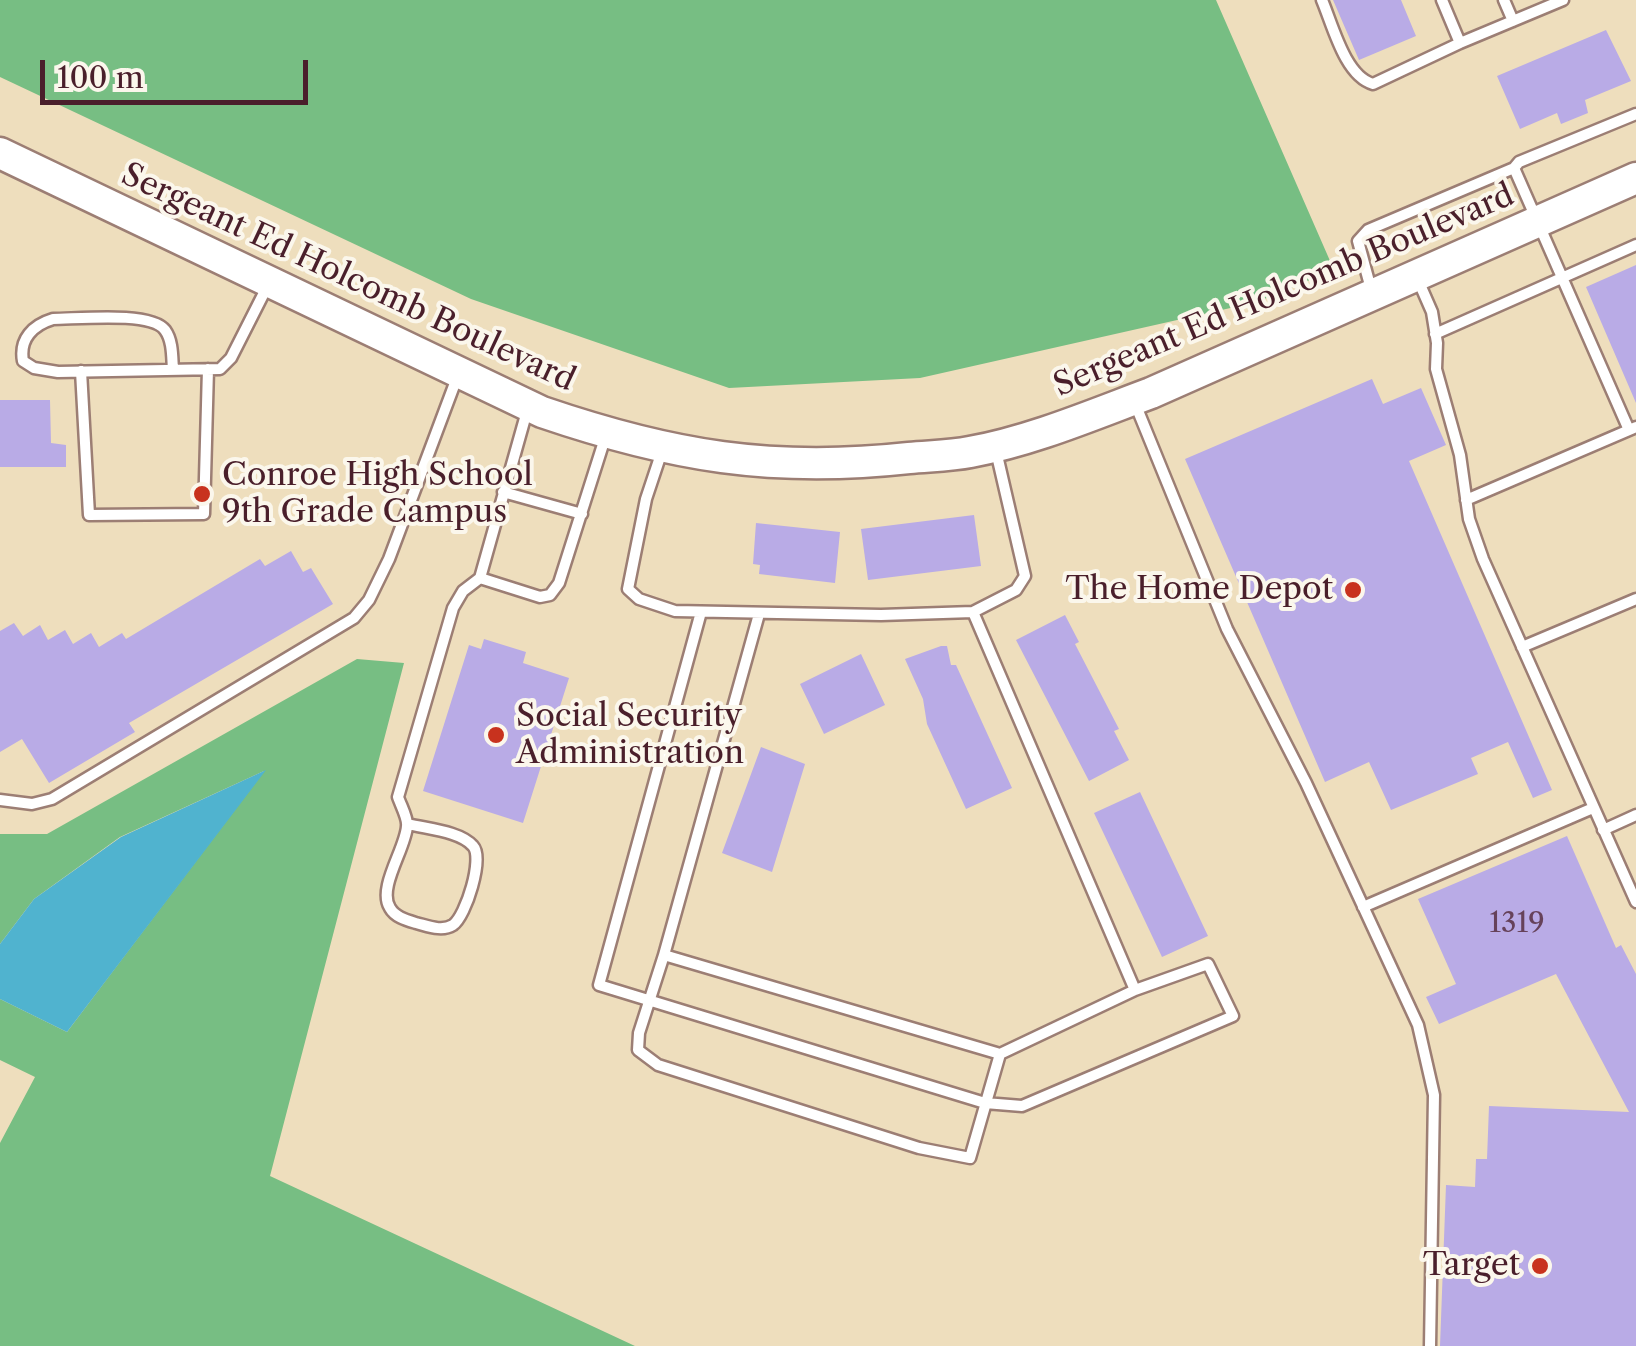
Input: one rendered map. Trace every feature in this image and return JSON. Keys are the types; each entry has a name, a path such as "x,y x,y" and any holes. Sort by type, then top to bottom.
{"street":[{"name":"Sergeant Ed Holcomb Boulevard","path":"0,153 529,406 606,434 663,448 747,461 855,464 970,452 1133,400 1636,178"}],"lane":[{"path":"1322,0 1352,68 1361,80 1374,84 1460,42 1564,0"},
{"path":"1442,0 1460,42"},
{"path":"1504,0 1513,21"},
{"path":"1373,295 1358,240 1368,230 1636,114"},
{"path":"1466,500 1632,428 1514,168"},
{"path":"1435,334 1636,245"},
{"path":"1416,276 1432,312 1436,369 1483,559 1636,902"},
{"path":"172,370 166,332 149,319 53,320 26,335 21,350 23,360 34,368 81,371 172,370 220,369 231,358 270,282"},
{"path":"81,371 88,516 204,514 208,369"},
{"path":"0,800 32,804 52,799 354,618 369,600 389,558 458,374"},
{"path":"1133,400 1228,629 1306,783 1418,1025 1434,1095 1430,1346"},
{"path":"408,824 458,837 474,847 478,858 468,896 462,915 452,926 439,929 403,919 390,909 385,896 408,824 398,797 452,608 463,591 480,578 529,406"},
{"path":"480,578 540,598 550,595 559,584 606,434"},
{"path":"663,448 646,500 628,590 639,599 675,611 848,616 972,612 1016,590 1026,576 995,445"},
{"path":"504,492 582,514"},
{"path":"1522,647 1636,599"},
{"path":"664,956 1000,1054 1135,990 1208,964 1233,1016 1022,1106 986,1103 598,985 701,612"},
{"path":"972,612 1135,990"},
{"path":"758,614 664,956 639,1033 638,1050 658,1066 919,1148 970,1158 1000,1054"},
{"path":"1363,907 1593,808"},
{"path":"1602,830 1636,815"}],"green space":[{"path":"0,0 1216,0 1334,270 1257,302 920,378 729,388 471,299 0,77"},
{"path":"357,659 404,663 270,1176 635,1346 0,1346 0,1143 35,1077 0,1060 0,999 67,1032 264,771 120,837 34,899 0,944 0,834 47,834"}],"water":[{"path":"266,770 67,1032 0,999 0,944 34,899 121,837"}],"building":[{"path":"1333,0 1401,0 1416,36 1359,60"},
{"path":"1606,30 1631,81 1585,100 1588,113 1561,124 1557,113 1520,129 1497,76"},
{"path":"1636,265 1636,403 1586,287"},
{"name":"The Home Depot","path":"1372,379 1383,404 1421,388 1446,445 1409,461 1552,790 1533,798 1508,742 1471,758 1478,774 1391,810 1369,762 1325,782 1185,459"},
{"path":"0,400 50,400 51,443 66,445 66,467 0,467"},
{"path":"974,515 981,566 868,580 861,529"},
{"path":"756,523 840,532 835,583 759,574 760,565 753,564"},
{"path":"291,551 303,572 311,568 333,604 129,723 135,732 49,783 22,739 0,752 0,631 14,623 23,636 40,625 48,640 65,630 73,644 91,633 99,647 122,633 126,639 260,559 265,566"},
{"path":"1065,615 1079,642 1075,644 1119,729 1114,731 1129,760 1089,781 1016,640"},
{"name":"Social Security Administration","path":"484,639 526,652 523,663 569,678 523,823 423,791 469,645 481,649"},
{"path":"947,646 951,665 956,665 1012,788 966,809 927,724 923,699 905,659"},
{"path":"861,654 885,705 824,734 800,684"},
{"path":"761,747 805,764 772,872 722,853"},
{"path":"1140,792 1208,936 1162,957 1094,813"},
{"name":"Target","path":"1567,836 1616,948 1621,945 1636,974 1636,1346 1440,1346 1446,1185 1475,1187 1476,1159 1487,1159 1489,1106 1629,1112 1556,974 1439,1024 1426,997 1456,984 1418,899"}],"place":[{"name":"Conroe High School 9th Grade Campus","path":"202,494"},
{"name":"The Home Depot","path":"1353,590"},
{"name":"Social Security Administration","path":"496,735"},
{"name":"Target","path":"1540,1266"}]}
